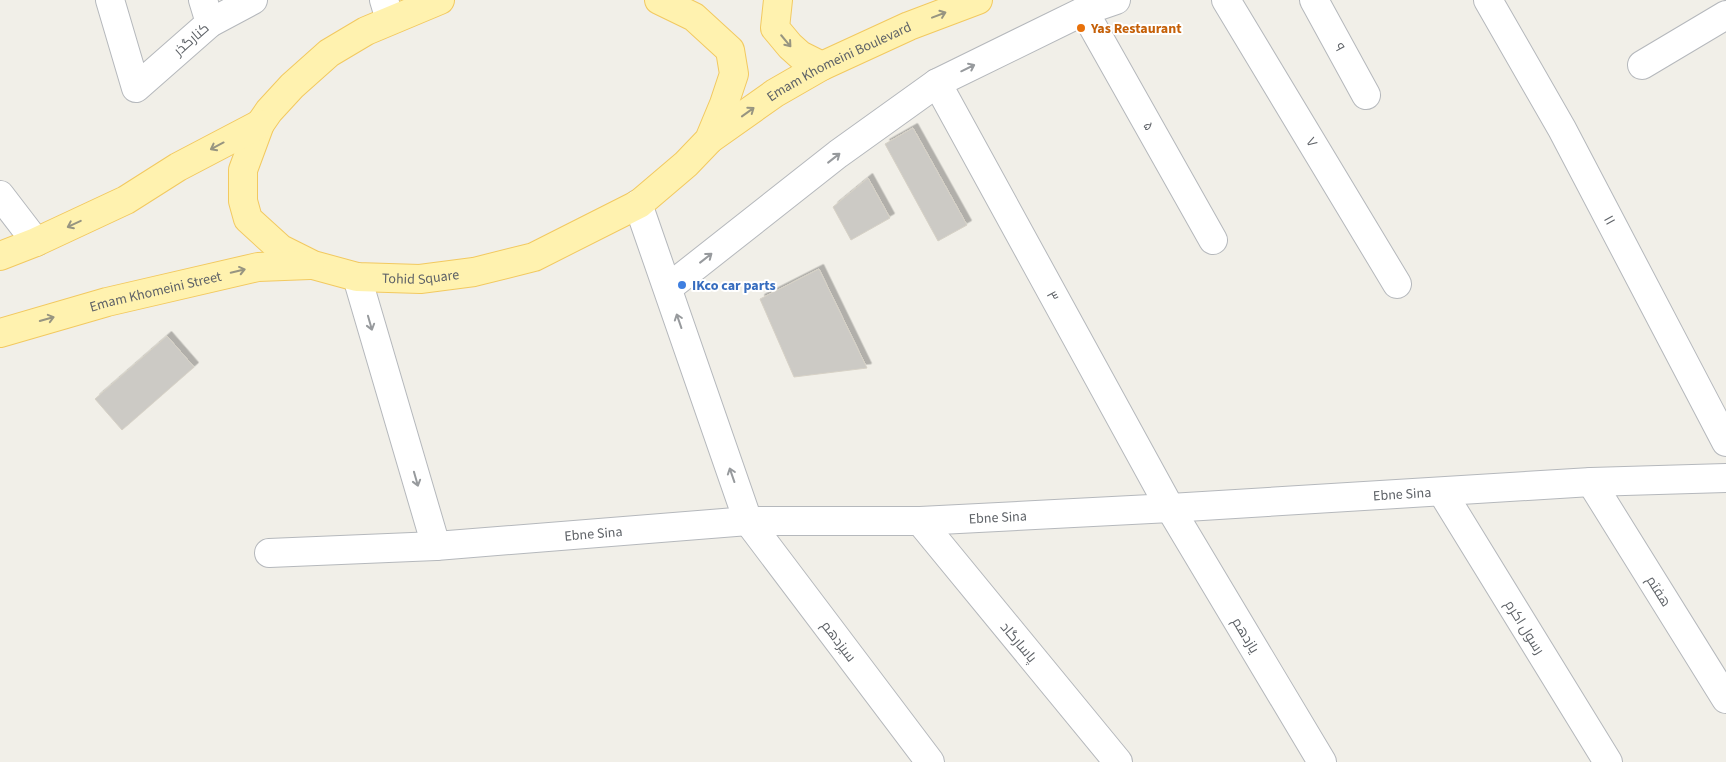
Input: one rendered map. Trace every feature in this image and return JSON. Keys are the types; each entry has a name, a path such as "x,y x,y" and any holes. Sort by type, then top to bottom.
{"main road":[{"name":"Tohid Square","path":"440,0 387,10 366,31 329,53 292,86 260,124 243,170 243,201 248,219 281,249 313,265 357,277 429,278 474,272 534,257 638,204 686,164 709,140 734,74 730,50 694,17 659,0"},
{"path":"778,0 775,28 800,55 822,66"},
{"name":"Emam Khomeini Boulevard","path":"709,140 775,92 822,66 909,26 978,0"},
{"path":"0,256 36,242 126,200 178,167 260,124"},
{"name":"Emam Khomeini Street","path":"0,333 107,302 258,267 313,265"}],"street":[{"name":"کنارگذر","path":"110,0 136,88 206,11 253,0"},
{"path":"668,288 838,154 937,83 1084,11 1116,0"},
{"name":"۷","path":"1226,0 1397,284"},
{"name":"۹","path":"1314,0 1366,95"},
{"name":"۱۱","path":"1488,0 1562,129 1726,442"},
{"name":"۵","path":"1084,11 1213,240"},
{"path":"1642,65 1719,17"},
{"name":"۳","path":"937,83 1170,508"},
{"path":"0,195 36,242"},
{"name":"سیزدهم","path":"638,204 748,521 930,762"},
{"path":"357,277 436,546"},
{"name":"Ebne Sina","path":"268,553 436,546 748,521 920,521 1170,508 1591,482 1726,478"},
{"name":"هفتم","path":"1591,482 1726,699"},
{"name":"رسول اکرم","path":"1442,492 1608,762"},
{"name":"یازدهم","path":"1170,508 1322,762"},
{"name":"پاسارگاد","path":"920,521 1118,762"}],"building":[{"path":"913,128 967,225 938,241 885,144"},
{"path":"868,178 890,218 851,240 833,207"},
{"path":"819,269 867,368 794,377 760,299"},
{"path":"167,336 194,367 122,430 95,399"}],"place":[{"name":"Yas Restaurant","path":"1081,28"},
{"name":"IKco car parts","path":"682,285"}]}
